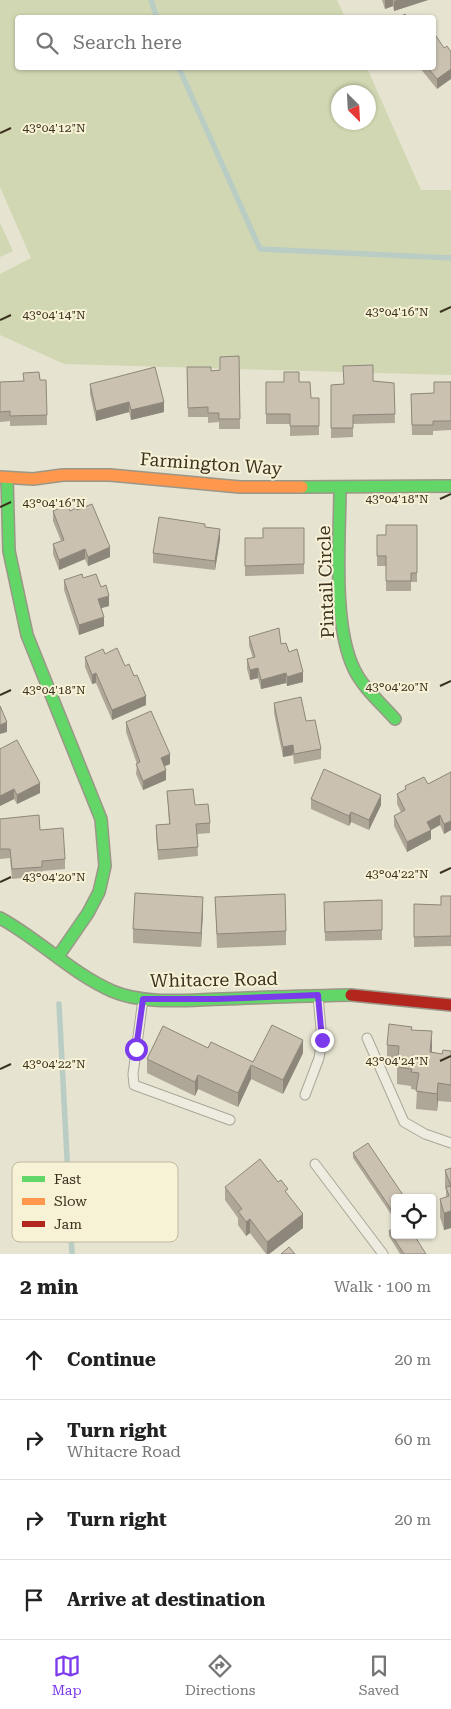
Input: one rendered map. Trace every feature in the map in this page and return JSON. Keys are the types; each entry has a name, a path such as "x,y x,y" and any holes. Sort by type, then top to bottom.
{"street":[{"name":"Farmington Way","path":"3,478 33,479 63,475 110,475 240,488 451,486"},
{"path":"3,478 9,551 27,635 100,819 105,866 99,892 88,913 59,955"},
{"name":"Pintail Circle","path":"340,487 342,601 345,644 354,671 395,719"},
{"name":"Whitacre Road","path":"0,918 34,937 104,987 143,999 187,1000 358,995 451,1005"}],"lane":[{"path":"305,1095 320,1058 322,1040 318,995"},
{"path":"143,999 133,1074 134,1085 230,1120"},
{"path":"367,1038 404,1122 425,1134 451,1143"},
{"path":"315,1164 383,1254"}],"green space":[{"path":"0,0 337,0 344,15 15,15 15,70 368,70 375,85 331,85 331,130 376,130 376,88 421,190 451,190 451,375 64,364 0,335 0,274 31,258 0,187"},
{"path":"0,223 13,251 0,257"}],"building":[{"path":"436,36 444,48 447,46 451,52 451,69 437,79 430,70 436,70"},
{"path":"239,356 240,419 219,419 219,413 208,413 208,407 188,408 187,367 211,367 211,371 220,370 220,357"},
{"path":"373,365 373,381 394,383 395,414 353,415 353,428 331,428 331,385 344,384 343,366"},
{"path":"155,367 164,402 131,410 129,402 96,411 90,384"},
{"path":"39,372 40,380 46,380 47,415 10,416 10,411 0,412 0,382 24,381 23,373"},
{"path":"284,372 299,372 299,382 310,382 311,398 319,398 319,426 290,426 290,414 266,414 266,382 284,382"},
{"path":"434,382 451,382 451,421 433,421 433,425 412,425 411,394 434,393"},
{"path":"92,504 110,547 88,557 85,549 59,560 53,544 64,540 53,511 67,505 70,511"},
{"path":"159,517 205,524 205,527 220,529 215,561 153,553"},
{"path":"386,525 417,525 417,573 411,573 411,581 386,581 386,556 377,556 377,535 386,535"},
{"path":"263,528 304,528 304,564 245,566 245,538 263,538"},
{"path":"82,574 83,578 96,574 101,587 106,585 109,596 98,599 104,617 79,625 64,580"},
{"path":"279,628 281,644 286,643 289,652 297,649 303,672 287,677 286,673 261,680 258,668 250,670 247,659 255,657 249,637"},
{"path":"117,648 125,666 129,664 134,676 137,675 146,696 112,710 96,673 92,675 85,657 103,649 105,654"},
{"path":"301,697 306,721 315,720 321,749 294,754 293,745 283,747 274,703"},
{"path":"0,706 7,722 0,725"},
{"path":"151,711 170,754 161,758 166,770 143,781 136,764 140,762 126,722"},
{"path":"17,740 40,783 17,795 14,789 0,796 0,749"},
{"path":"324,769 381,795 369,820 351,812 349,816 311,799"},
{"path":"451,772 451,821 444,824 440,815 427,822 431,830 407,842 394,816 405,810 397,794 406,789 405,786 424,777 428,784"},
{"path":"193,789 195,805 208,804 210,823 196,824 198,847 158,850 156,825 170,824 167,791"},
{"path":"39,815 40,830 63,828 65,859 42,861 42,867 12,869 10,849 0,849 0,819"},
{"path":"135,893 203,897 201,933 133,929"},
{"path":"285,894 286,931 217,934 215,897"},
{"path":"441,896 451,896 451,936 414,937 414,904 441,905"},
{"path":"382,900 382,930 325,932 324,902"},
{"path":"389,1024 412,1027 411,1030 432,1031 430,1052 442,1054 443,1050 451,1051 451,1085 438,1083 437,1094 416,1091 419,1073 411,1072 412,1069 397,1067 399,1046 387,1045"},
{"path":"272,1025 303,1040 283,1080 251,1065 238,1093 198,1075 195,1082 147,1059 163,1026 208,1048 211,1042 253,1062"},
{"path":"368,1143 402,1194 391,1194 391,1209 353,1153"},
{"path":"260,1159 278,1182 281,1180 288,1189 285,1191 303,1214 267,1242 250,1219 246,1222 238,1211 242,1209 225,1187"},
{"path":"451,1168 451,1186 445,1170"},
{"path":"451,1186 451,1211 444,1213 440,1199 449,1196 446,1187"},
{"path":"394,1239 417,1239 426,1254 404,1254"},
{"path":"289,1247 295,1254 281,1254"}],"waterway":[{"path":"151,0 156,15"},
{"path":"180,70 260,249 451,258"},
{"path":"59,1004 67,1162"},
{"path":"71,1242 72,1254"}],"traffic: fast":[{"path":"7,478 9,551 27,635 101,819 105,866 99,892 88,913 59,955"},
{"path":"302,487 451,486"},
{"path":"340,487 340,605 347,650 362,683 395,719"},
{"path":"0,918 97,984 112,991 138,998 180,1001 351,995"}],"traffic: slow":[{"path":"0,477 33,479 63,475 110,475 240,487 302,487"}],"traffic: jam":[{"path":"351,995 451,1005"}],"route":[{"path":"136,1049 143,999 216,999 318,995 322,1040"}]}
